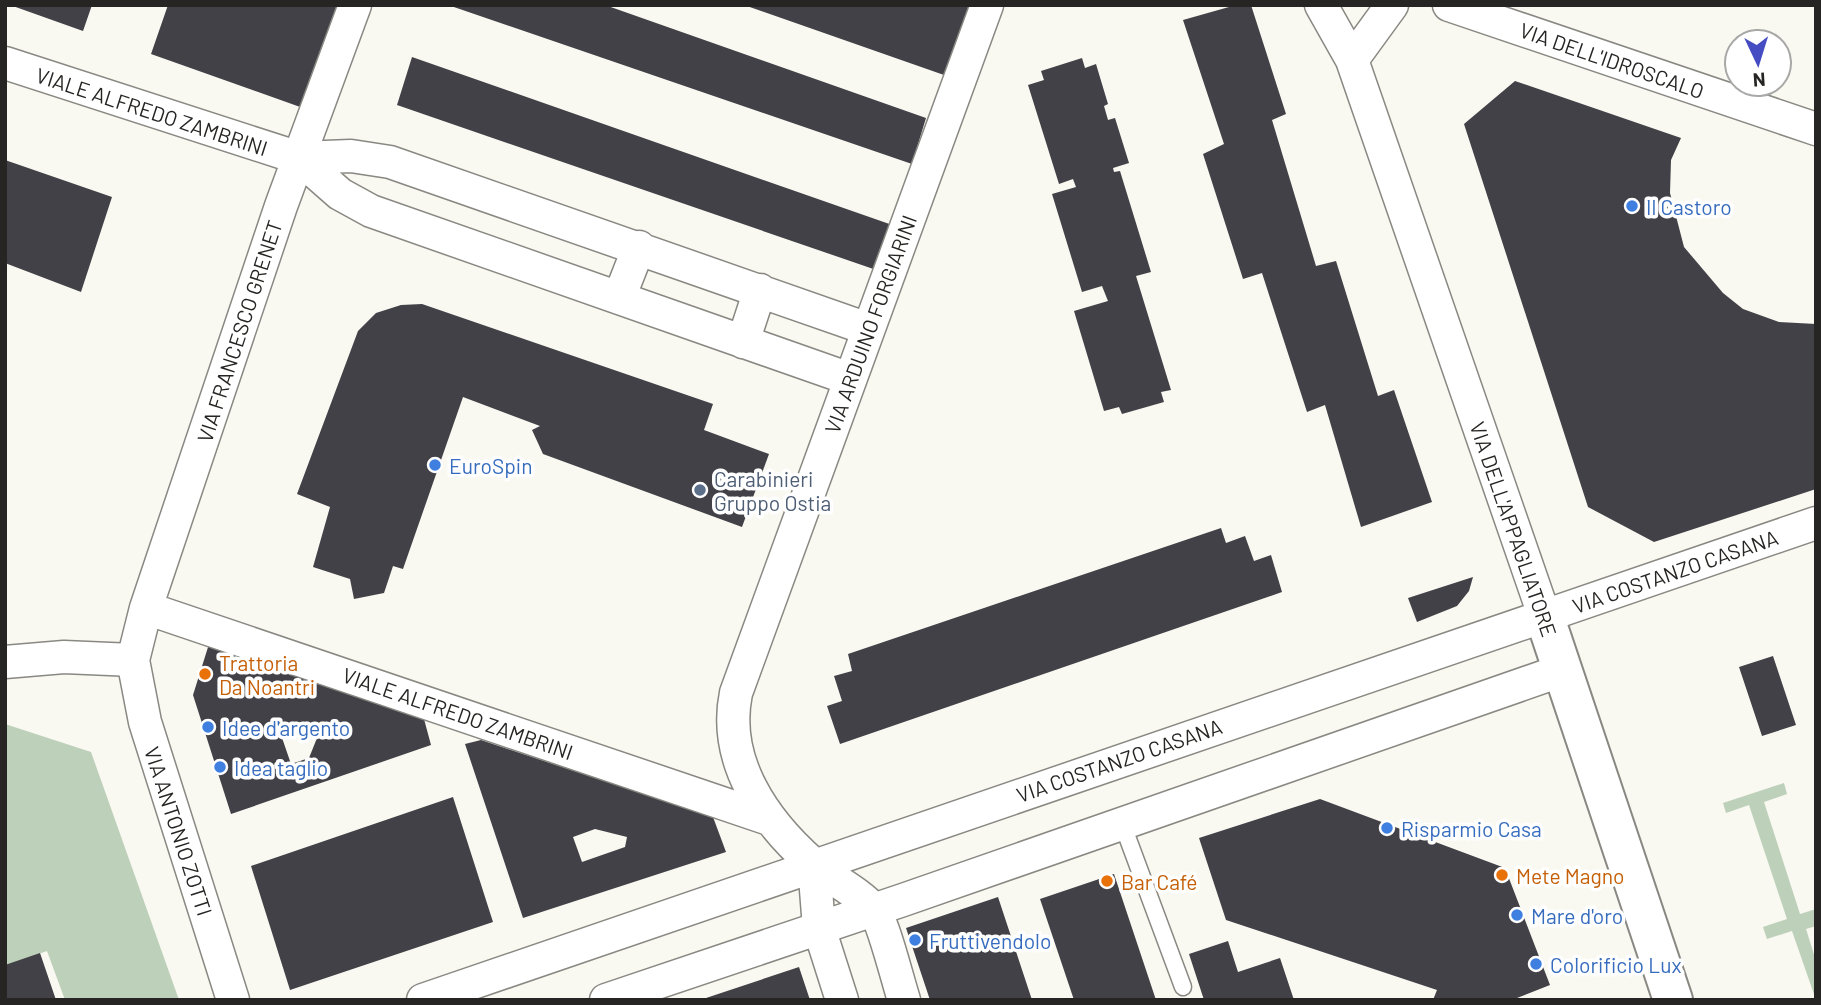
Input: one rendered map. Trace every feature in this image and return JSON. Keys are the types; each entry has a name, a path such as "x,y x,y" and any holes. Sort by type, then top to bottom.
{"street":[{"name":"VIA FRANCESCO GRENET","path":"133,660 146,608 281,206 355,5"},
{"name":"VIA ARDUINO FORGIARINI","path":"874,910 814,864 769,818 737,754 732,722 734,706 850,379 987,5"},
{"name":"VIA DELL'APPAGLIATORE","path":"1321,5 1352,60 1563,670 1673,1000"},
{"path":"1352,60 1392,5"},
{"name":"VIA DELL'IDROSCALO","path":"1449,5 1816,129"},
{"name":"VIALE ALFREDO ZAMBRINI","path":"5,63 299,158 351,156 390,162 868,329"},
{"name":"VIALE ALFREDO ZAMBRINI","path":"299,158 340,194 371,211 850,379"},
{"path":"619,298 639,247"},
{"path":"743,342 760,290"},
{"name":"VIA COSTANZO CASANA","path":"423,1000 1816,523"},
{"name":"VIALE ALFREDO ZAMBRINI","path":"146,608 769,818"},
{"path":"5,662 64,657 133,660"},
{"name":"VIA ANTONIO ZOTTI","path":"133,660 155,756 233,1000"},
{"path":"606,1000 874,910 1563,670"},
{"path":"814,864 819,928 842,1000"},
{"path":"874,910 904,1000"}],"lane":[{"path":"1122,823 1183,987"}],"green space":[{"path":"5,724 91,752 179,1000 65,1000 47,951 5,966"},
{"path":"1784,783 1787,794 1764,802 1800,914 1816,909 1816,926 1806,929 1816,961 1816,1000 1792,931 1767,939 1763,927 1787,919 1749,805 1726,813 1723,803"}],"building":[{"path":"10,5 92,5 83,31"},
{"path":"168,5 340,5 303,108 151,54"},
{"path":"448,5 605,5 926,118 912,164"},
{"path":"744,5 970,5 944,75"},
{"path":"1236,5 1251,5 1286,114 1272,120 1316,266 1336,261 1378,396 1394,390 1432,502 1361,527 1325,405 1307,412 1262,273 1243,279 1203,154 1224,144 1183,20"},
{"path":"412,57 898,227 885,273 397,105"},
{"path":"1082,58 1085,68 1096,64 1108,104 1104,106 1108,120 1115,118 1129,163 1113,168 1114,172 1120,171 1151,272 1136,276 1171,390 1161,392 1164,402 1122,414 1119,407 1104,411 1074,311 1108,301 1102,286 1082,292 1052,194 1076,187 1073,179 1059,184 1028,85 1044,80 1041,71"},
{"path":"1515,81 1681,138 1671,160 1670,193 1684,247 1723,293 1743,309 1779,322 1816,324 1816,489 1654,542 1588,507 1464,124"},
{"path":"5,160 112,197 81,292 5,263"},
{"path":"422,304 713,404 704,430 769,454 742,527 543,454 532,430 540,426 463,397 403,569 393,566 384,593 354,599 350,579 313,567 330,507 297,494 358,331 376,313 401,305"},
{"path":"1221,528 1226,543 1245,536 1254,561 1271,555 1282,592 840,744 827,706 842,701 834,676 852,671 848,654"},
{"path":"1473,577 1469,591 1457,606 1417,622 1408,598"},
{"path":"209,644 424,719 431,745 231,814 193,695","holes":["286,727 317,738 309,758 291,764 279,729"]},
{"path":"1773,656 1796,725 1762,736 1739,667"},
{"path":"481,740 713,817 726,852 523,918 465,744","holes":["595,829 627,837 625,847 582,862 573,837"]},
{"path":"453,797 493,922 290,990 251,866"},
{"path":"1320,799 1505,868 1550,985 1512,1000 1433,1000 1437,990 1226,920 1199,838"},
{"path":"1114,874 1156,1000 1074,1000 1040,899"},
{"path":"998,897 1032,1000 930,1000 906,928"},
{"path":"1228,941 1238,972 1280,958 1294,1000 1204,1000 1189,954"},
{"path":"40,953 56,1000 5,1000 5,965"},
{"path":"799,967 810,1000 703,1000 703,999"}],"place":[{"name":"Il Castoro","path":"1632,206"},
{"name":"EuroSpin","path":"435,465"},
{"name":"Carabinieri Gruppo Ostia","path":"700,490"},
{"name":"Trattoria Da Noantri","path":"205,674"},
{"name":"Idee d'argento","path":"208,727"},
{"name":"Idea taglio","path":"220,767"},
{"name":"Risparmio Casa","path":"1387,828"},
{"name":"Mete Magno","path":"1502,875"},
{"name":"Bar Café","path":"1107,881"},
{"name":"Mare d'oro","path":"1517,915"},
{"name":"Fruttivendolo","path":"915,940"},
{"name":"Colorificio Lux","path":"1536,964"}]}
